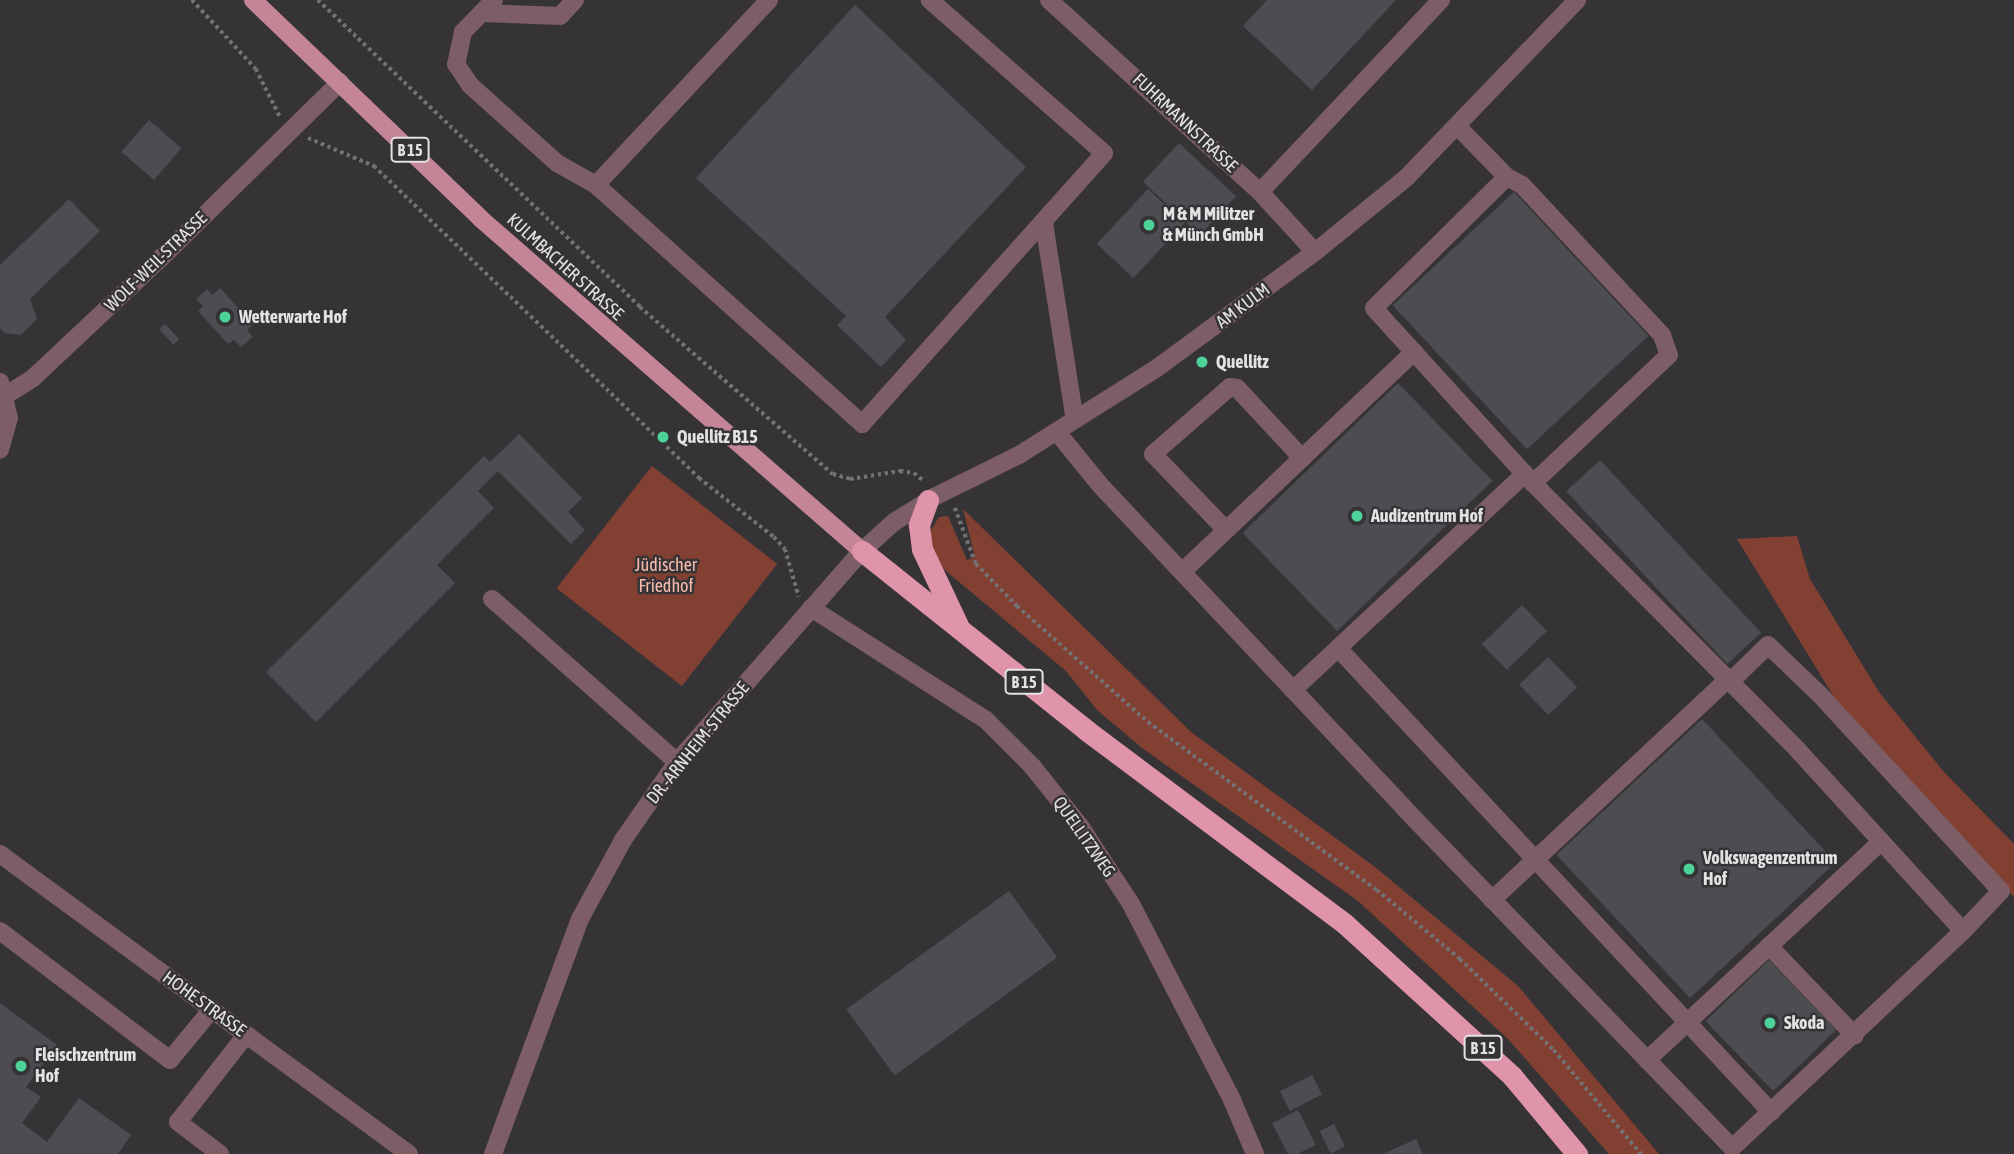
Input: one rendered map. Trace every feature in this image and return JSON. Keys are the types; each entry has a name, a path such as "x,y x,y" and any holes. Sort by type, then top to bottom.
{"highway":[{"path":"937,495 919,525 922,548 962,634"},
{"name":"B 15","path":"862,551 962,634 1353,930 1512,1076 1577,1154"}],"main road":[{"name":"KULMBACHER STRASSE","path":"253,0 608,334 862,551"}],"street":[{"path":"575,0 560,16 488,6 463,32 456,64 470,85 557,163 596,185 862,424 1104,153 930,0"},
{"path":"596,185 769,0"},
{"name":"FUHRMANNSTRASSE","path":"1049,0 1260,192 1315,252"},
{"path":"1260,192 1441,0"},
{"name":"AM KULM","path":"862,551 894,522 937,495 1057,432 1193,344 1315,252 1406,178 1458,127 1577,0"},
{"name":"WOLF-WEIL-STRASSE","path":"0,450 9,418 3,388 33,378 340,82"},
{"path":"1293,690 1669,355 1662,335 1522,185 1507,177 1458,127"},
{"path":"1507,177 1374,308 1529,478 1729,680 1963,930"},
{"path":"1044,223 1075,421"},
{"path":"1182,572 1414,352"},
{"path":"1226,530 1153,454 1230,387 1237,388 1302,458"},
{"path":"1057,432 1182,572 1293,690 1492,900 1732,1148 1855,1036 2001,891 1821,696 1768,645 1492,900"},
{"name":"DR.-ARNHEIM-STRASSE","path":"494,1154 580,919 623,840 677,762 862,551"},
{"path":"492,599 677,762"},
{"name":"QUELLITZWEG","path":"811,608 986,720 1040,776 1080,826 1131,904 1255,1154"},
{"path":"1338,648 1771,1112"},
{"path":"1647,1060 1881,842"},
{"name":"HOHE STRASSE","path":"0,854 408,1154"},
{"path":"0,931 170,1060 212,1010"},
{"path":"1769,946 1855,1036"},
{"path":"220,1154 178,1122 246,1035"}],"path":[{"path":"192,0 256,69 276,112 291,131 374,166 661,438 699,478 785,549 794,590 811,608"},
{"path":"318,0 640,307 774,425 844,478 914,472 937,495 971,555 1017,606 1147,722 1377,890 1460,959 1554,1050 1641,1154"},
{"path":"769,430 774,425"}],"green space":[{"name":"Jüdischer Friedhof","path":"652,466 777,564 682,686 557,588"},
{"path":"963,509 1191,732 1375,867 1518,986 1659,1154 1609,1154 1507,1038 1358,901 1142,748 1097,710 1066,671 947,572 937,562 929,541 931,530 939,517 948,516 967,560 975,557"},
{"path":"1797,536 1810,579 1879,692 1944,772 2014,844 2014,897 1855,731 1737,539"}],"building":[{"path":"1267,0 1396,0 1312,90 1243,26"},
{"path":"855,5 1026,167 885,317 906,340 881,367 837,325 846,316 696,178"},
{"path":"149,120 181,148 154,180 121,152"},
{"path":"1179,143 1236,196 1200,235 1143,182"},
{"path":"1148,189 1185,223 1133,278 1097,244"},
{"path":"1514,192 1648,336 1527,449 1393,305"},
{"path":"69,199 100,231 30,299 37,319 21,335 5,333 0,328 0,265"},
{"name":"Wetterwarte Hof","path":"220,288 253,324 247,330 253,337 241,347 234,340 228,344 198,311 203,306 196,299 207,289 212,295"},
{"path":"165,324 179,339 173,345 159,329"},
{"path":"1398,383 1492,481 1337,631 1243,533"},
{"path":"519,434 582,498 568,512 585,530 571,544 498,471 478,491 494,508 437,565 455,583 316,722 266,672 484,456 490,462"},
{"path":"1600,460 1761,633 1727,664 1566,491"},
{"path":"1522,605 1547,631 1507,670 1482,644"},
{"path":"1548,657 1577,687 1548,715 1519,685"},
{"path":"1702,719 1836,862 1690,998 1556,855"},
{"path":"1009,891 1057,957 895,1075 846,1009"},
{"path":"1769,960 1836,1030 1773,1091 1706,1021"},
{"name":"Fleischzentrum Hof","path":"0,1003 57,1045 26,1087 41,1097 22,1123 47,1142 79,1098 131,1135 118,1154 0,1154"},
{"path":"1312,1075 1322,1095 1290,1111 1280,1091"},
{"path":"1298,1110 1316,1145 1298,1154 1288,1154 1272,1123"},
{"path":"1334,1124 1345,1146 1331,1153 1320,1131"},
{"path":"1416,1139 1423,1154 1383,1154"}],"place":[{"name":"M & M Militzer & Münch GmbH","path":"1149,225"},
{"name":"Wetterwarte Hof","path":"225,317"},
{"name":"Quellitz","path":"1202,362"},
{"name":"Quellitz B15","path":"663,437"},
{"name":"Audizentrum Hof","path":"1357,516"},
{"name":"Volkswagenzentrum Hof","path":"1689,869"},
{"name":"Skoda","path":"1770,1023"},
{"name":"Fleischzentrum Hof","path":"21,1066"}]}
